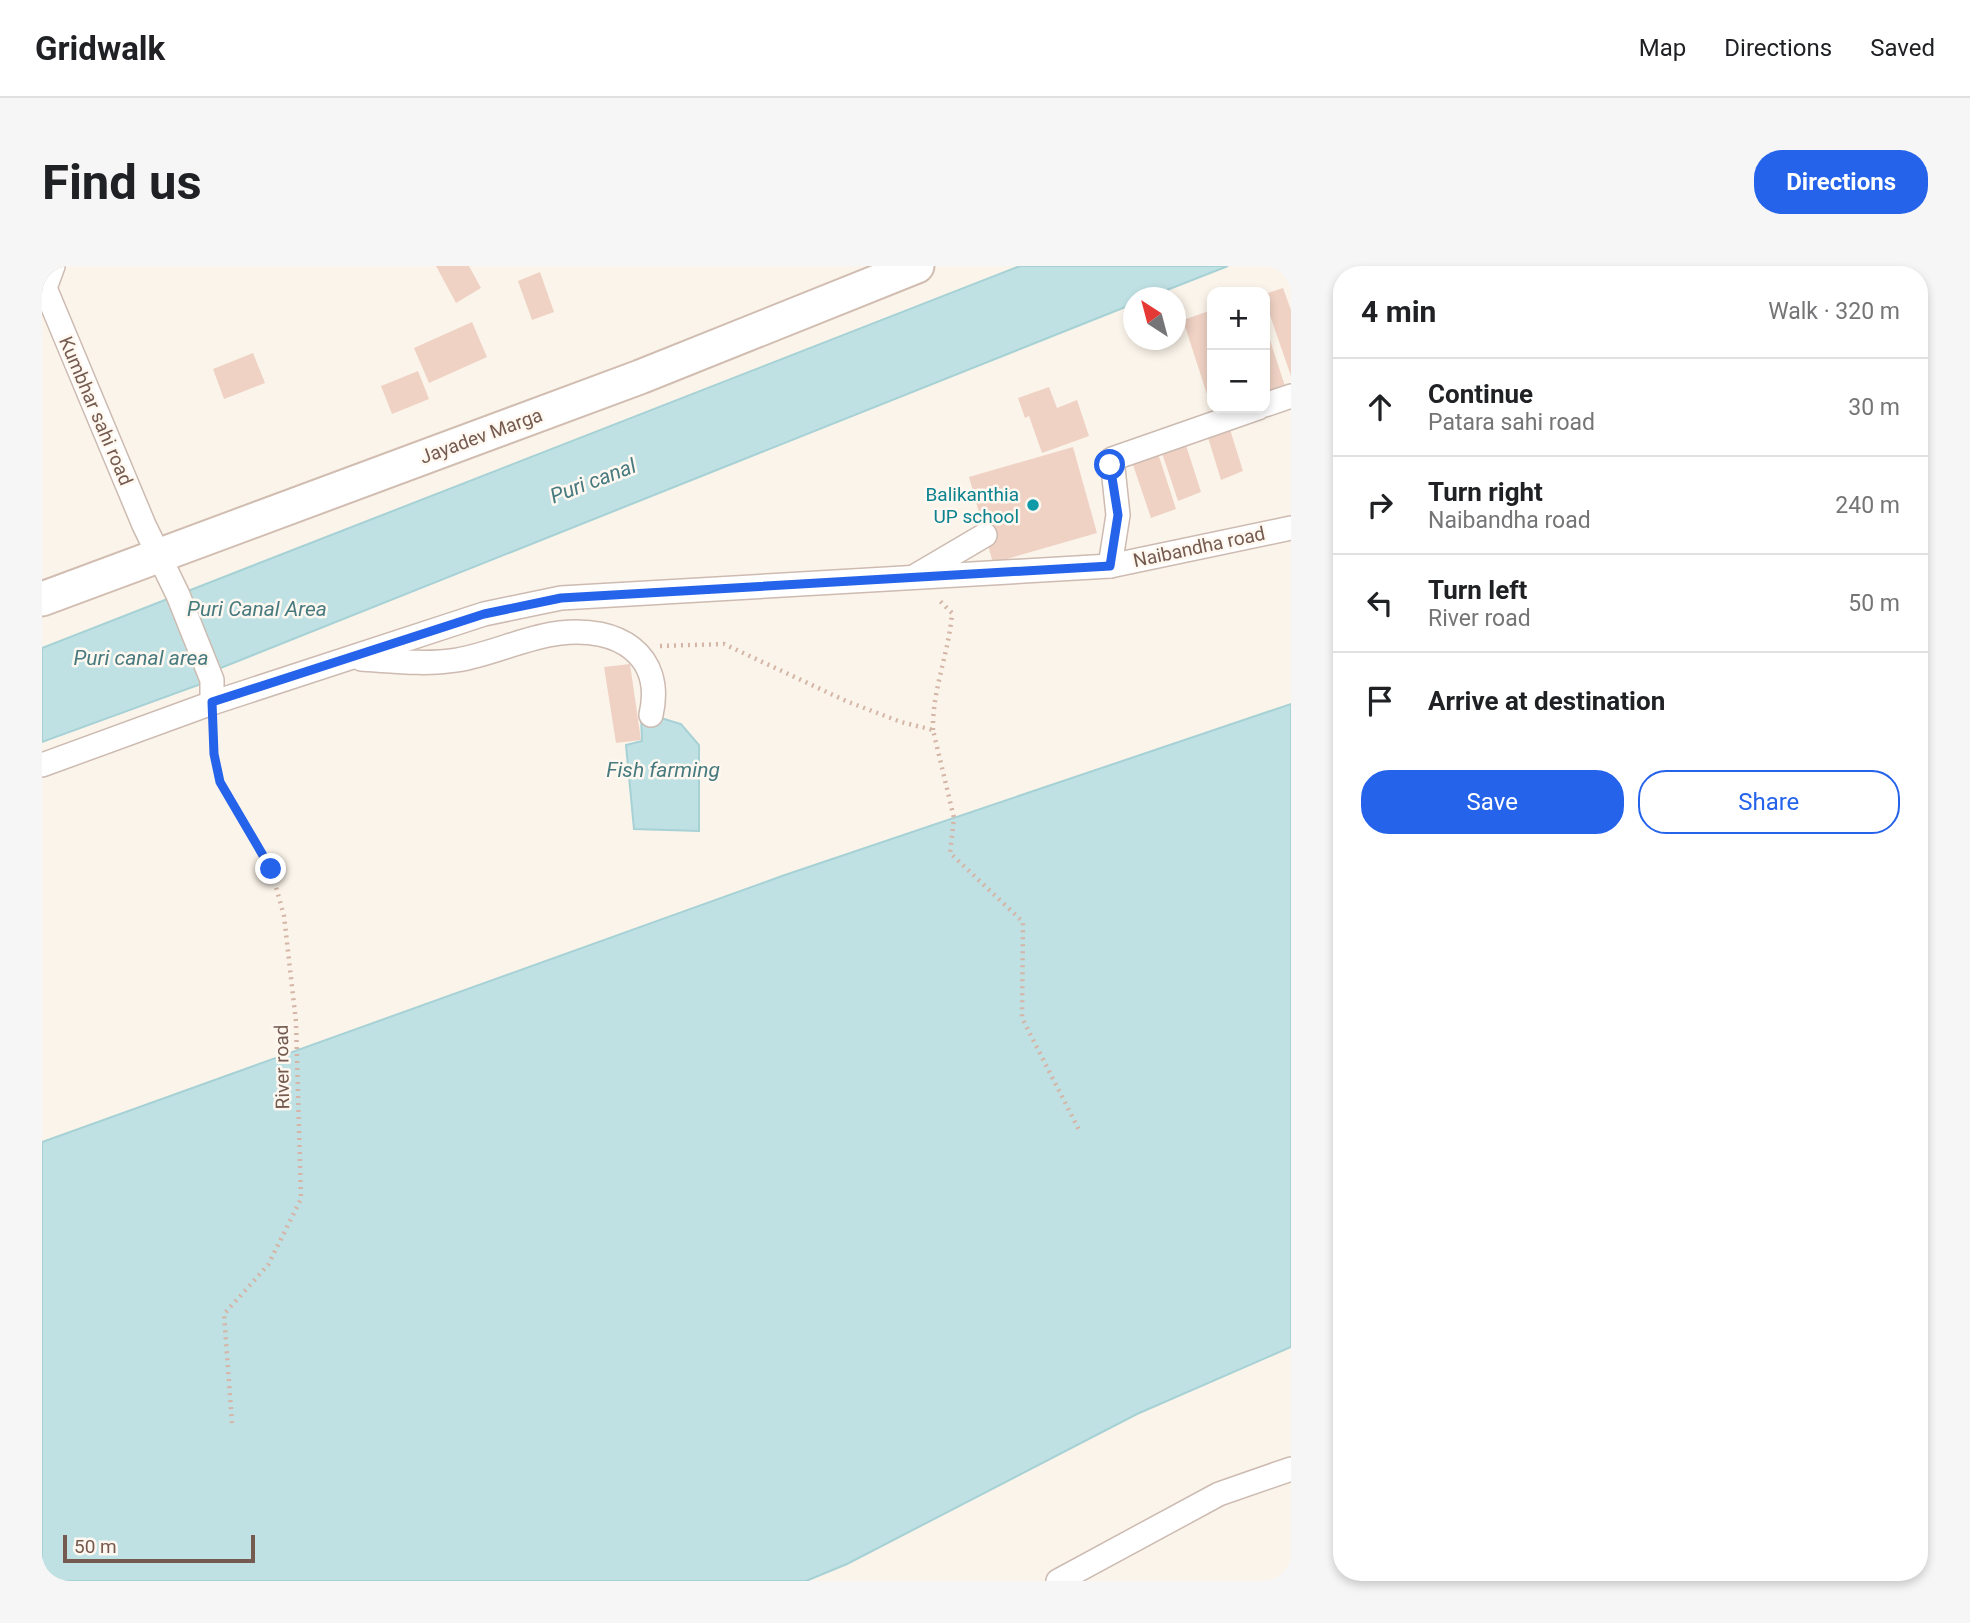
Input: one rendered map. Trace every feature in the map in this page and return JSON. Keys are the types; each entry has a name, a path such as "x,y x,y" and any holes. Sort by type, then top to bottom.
{"main road":[{"name":"Jayadev Marga","path":"42,599 627,382 859,278 917,266"}],"street":[{"name":"Kumbhar sahi road","path":"53,266 45,288 144,525 178,595 212,691"},
{"path":"1270,403 1291,396"},
{"path":"1110,566 1118,515 1112,459 1244,413"},
{"name":"Naibandha road","path":"42,765 212,691 347,659 484,614 561,598 1110,566 1291,528"},
{"path":"914,578 985,536"},
{"path":"347,659 419,663 454,660 501,651 535,638 563,633 599,635 624,643 642,656 654,680 651,715"},
{"path":"1058,1581 1219,1494 1291,1469"}],"path":[{"path":"914,578 952,613 932,707 933,730 954,818 950,853 1023,922 1022,1018 1079,1130"},
{"path":"624,643 665,646 724,643 846,701 901,722 933,730"},
{"name":"River road","path":"212,691 214,754 220,782 271,869 284,916 296,1021 301,1199 268,1265 224,1314 232,1423"}],"water":[{"name":"Puri Canal Area","path":"1020,266 1228,266 1174,287 1123,287 1123,308 218,669 212,680 42,742 42,648"},
{"path":"1291,704 1291,1347 1137,1414 847,1564 806,1581 42,1581 42,1142 782,876"},
{"name":"Fish farming","path":"651,715 681,724 699,745 699,831 634,829 626,745 642,741 641,717"}],"building":[{"path":"436,266 469,266 481,288 456,303"},
{"path":"540,272 554,312 532,320 518,281"},
{"path":"1283,288 1291,310 1291,376 1270,315 1270,292"},
{"path":"1207,312 1207,394 1186,329 1186,319"},
{"path":"472,322 487,357 429,383 414,348"},
{"path":"1270,340 1285,386 1270,390"},
{"path":"253,353 265,383 224,399 213,369"},
{"path":"418,371 429,399 392,414 381,386"},
{"path":"1049,387 1057,408 1077,400 1089,436 1042,453 1029,416 1025,418 1018,398"},
{"path":"1228,423 1243,471 1221,480 1206,431"},
{"path":"1184,439 1201,492 1178,501 1160,447"},
{"path":"1155,444 1176,509 1151,518 1130,456"},
{"name":"Balikanthia UP school","path":"1073,447 1097,533 993,563 969,477"},
{"path":"630,664 641,740 616,743 604,667"}],"place":[{"name":"Balikanthia UP school","path":"1033,505"}],"route":[{"path":"271,869 220,782 214,754 212,702 484,614 561,598 643,591 1110,566 1118,515 1115,482 1110,465"}],"water label":[{"name":"Puri canal","path":"593,481"},
{"name":"Puri canal area","path":"141,658"}]}
